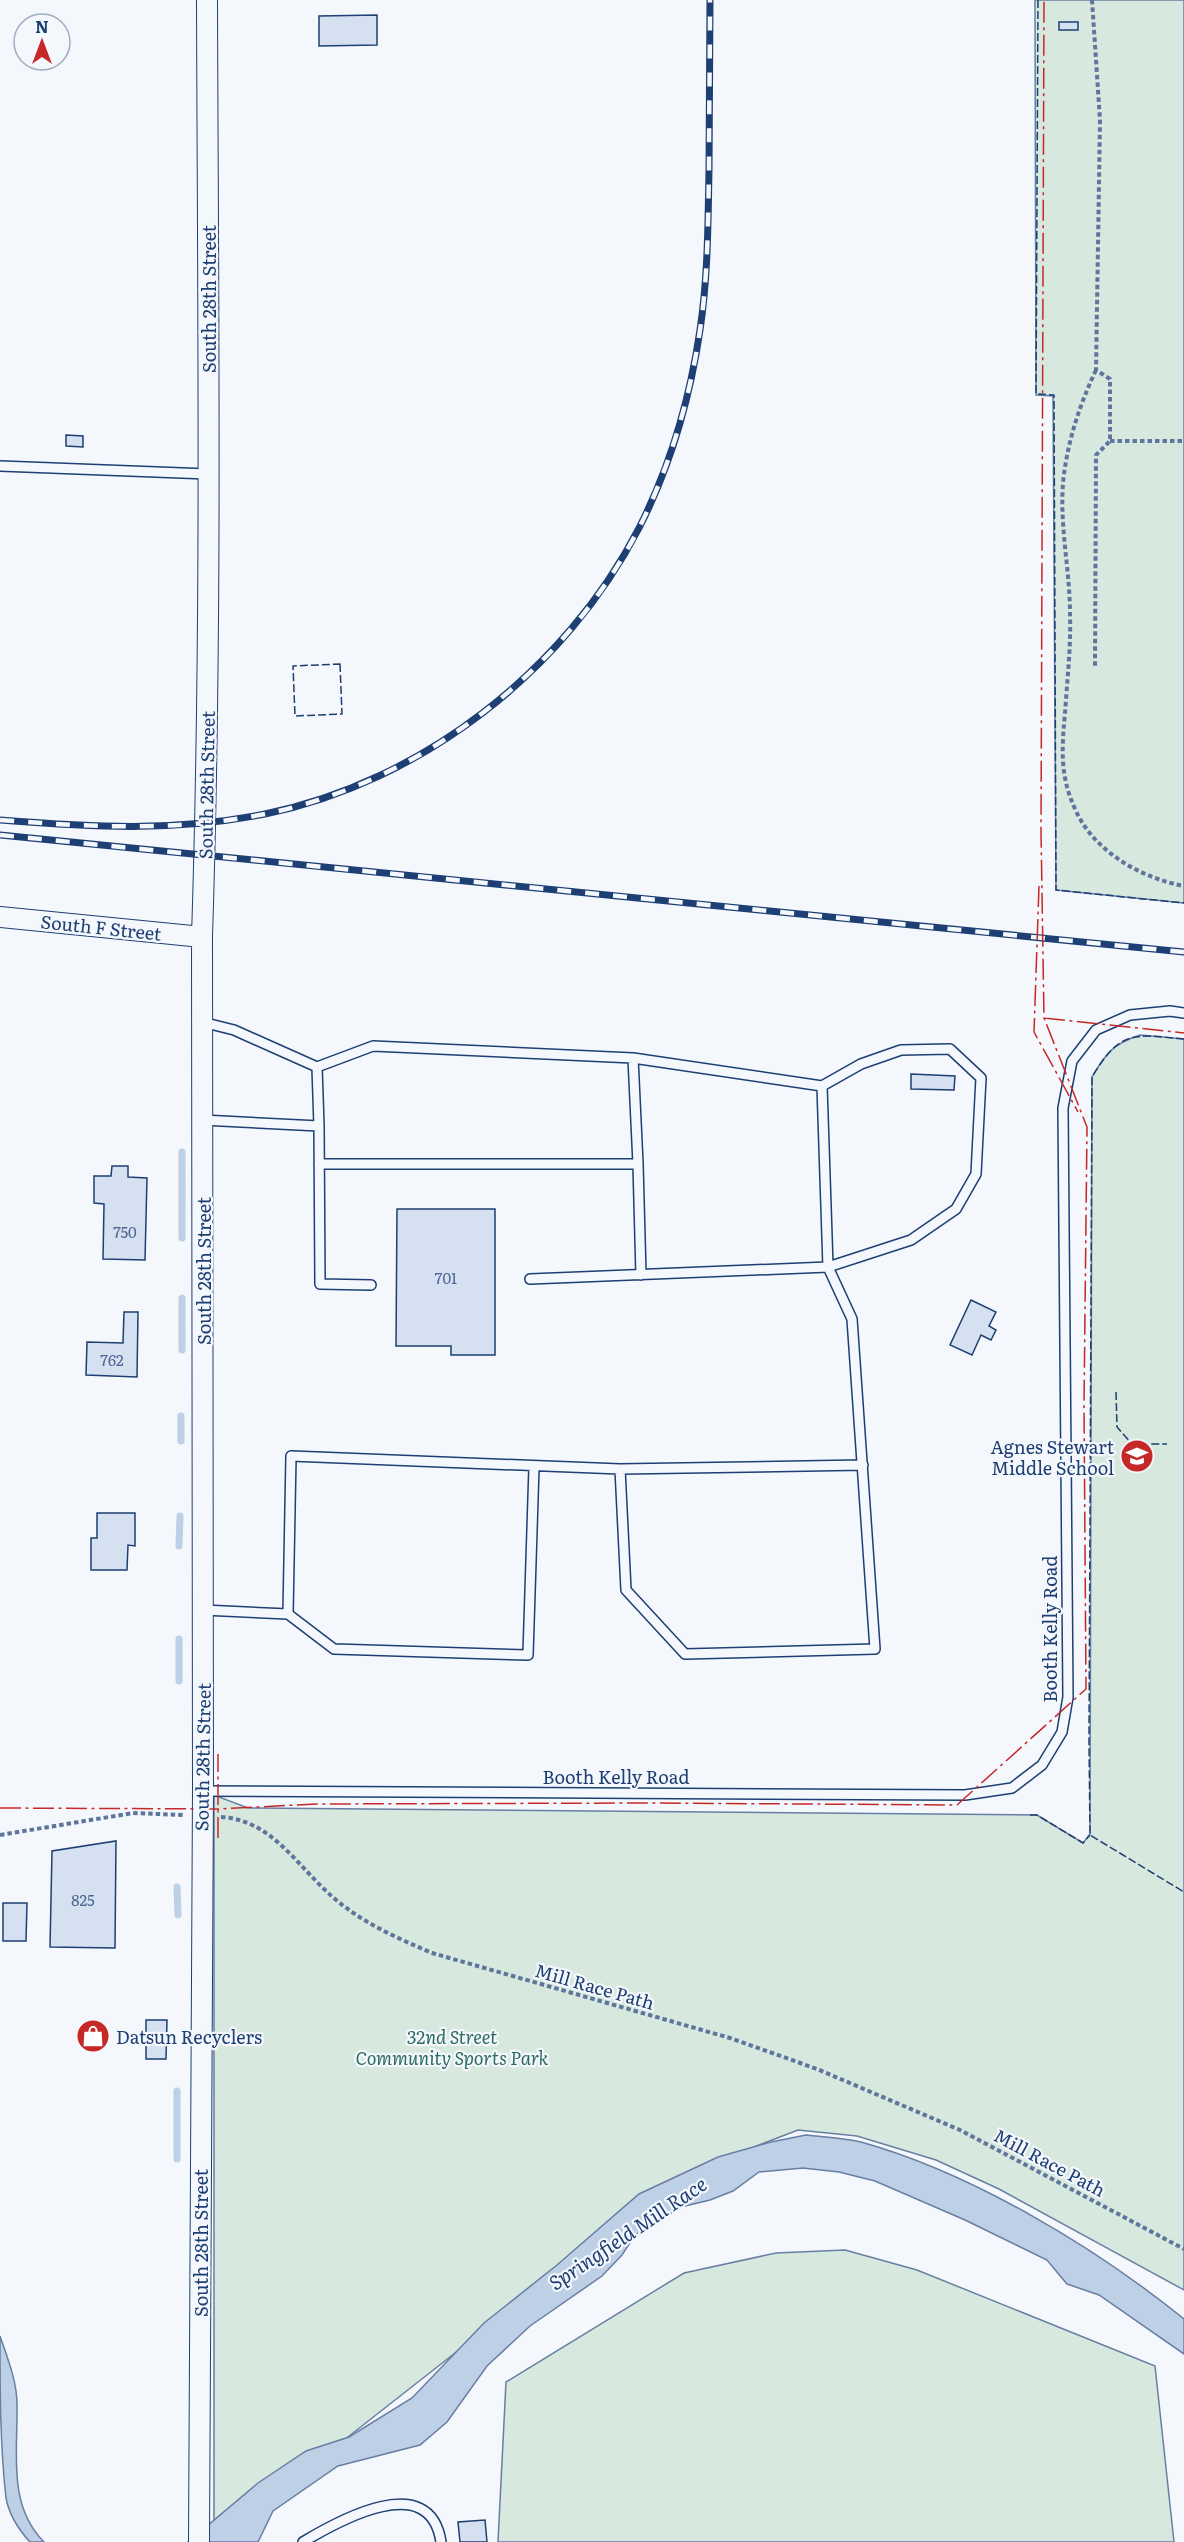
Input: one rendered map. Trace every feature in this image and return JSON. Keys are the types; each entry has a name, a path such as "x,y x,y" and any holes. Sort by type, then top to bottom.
{"street":[{"name":"South 28th Street","path":"199,2542 203,1791 202,937 206,799 208,474 207,0"},
{"name":"South F Street","path":"0,917 202,937"}],"lane":[{"path":"0,466 208,474"},
{"name":"Booth Kelly Road","path":"203,1791 965,1795 1012,1788 1042,1766 1062,1732 1068,1697 1063,1120 1066,1089 1072,1061 1096,1030 1130,1015 1170,1011 1184,1013"},
{"path":"202,1022 234,1030 317,1067 373,1046 633,1058 822,1086 861,1064 901,1050 950,1049 981,1078 976,1174 956,1209 911,1240 828,1267 530,1279"},
{"path":"633,1058 641,1275"},
{"path":"317,1067 320,1284 371,1285"},
{"path":"620,1469 626,1590 685,1654 875,1649 852,1319 828,1267 822,1086"},
{"path":"202,1120 319,1126"},
{"path":"319,1164 638,1164"},
{"path":"288,1614 291,1456 620,1469 863,1465"},
{"path":"203,1610 288,1614 334,1649 528,1655 534,1467"},
{"path":"303,2542 365,2511 391,2504 416,2507 427,2514 437,2526 441,2542"}],"path":[{"path":"1092,0 1100,120 1096,370 1076,417 1066,459 1062,490 1070,612 1066,703 1061,742 1062,768 1077,814 1096,841 1118,858 1144,873 1184,886"},
{"path":"1095,667 1096,455 1110,441 1110,379 1096,370"},
{"path":"1110,441 1184,441"},
{"name":"Mill Race Path","path":"0,1835 133,1813 227,1817 259,1826 279,1842 335,1899 386,1934 432,1953 730,2038 817,2069 960,2130 1184,2249"}],"green space":[{"path":"1035,0 1184,0 1184,903 1056,890 1053,396 1036,395"},
{"name":"32nd Street Community Sports Park","path":"1140,1035 1184,1039 1184,2290 999,2189 936,2160 857,2136 798,2130 741,2152 642,2198 455,2353 214,2542 214,1795 248,1808 1037,1815 1083,1843 1090,1834 1092,1077 1111,1050"},
{"path":"845,2250 917,2270 1155,2366 1174,2542 498,2542 506,2382 684,2273 776,2253"}],"water":[{"name":"Springfield Mill Race","path":"806,2135 861,2142 903,2156 946,2173 1031,2215 1112,2265 1184,2319 1184,2354 1099,2295 1067,2284 1047,2260 965,2220 875,2181 839,2172 803,2168 759,2172 733,2191 710,2200 681,2207 635,2235 622,2255 602,2276 530,2326 487,2366 447,2422 420,2445 338,2466 273,2511 258,2542 188,2542 258,2483 306,2451 349,2437 412,2398 484,2323 557,2265 639,2194 718,2157"},
{"path":"0,2336 17,2395 16,2459 19,2494 32,2527 44,2542 30,2542 18,2527 7,2504 1,2437"}],"building":[{"path":"377,15 377,45 319,46 319,16"},
{"path":"1059,22 1078,22 1078,30 1059,30"},
{"path":"66,435 83,436 83,447 66,446"},
{"path":"911,1074 955,1076 954,1090 911,1089"},
{"path":"112,1166 128,1166 128,1177 147,1178 145,1260 103,1259 104,1204 94,1203 94,1176 111,1176"},
{"path":"397,1209 495,1209 495,1355 451,1355 451,1346 396,1346"},
{"path":"971,1300 996,1312 989,1326 996,1330 991,1340 981,1335 972,1355 950,1345"},
{"path":"124,1312 138,1312 137,1377 86,1375 87,1342 123,1343"},
{"path":"97,1513 135,1513 135,1546 128,1545 127,1570 91,1570 91,1538 97,1538"},
{"path":"116,1841 115,1948 50,1947 52,1851"},
{"path":"3,1903 27,1903 26,1941 3,1941"},
{"path":"146,2020 167,2020 166,2059 146,2059"},
{"path":"485,2520 487,2542 460,2542 458,2522"}],"waterway":[{"path":"182,1152 182,1238"},
{"path":"182,1298 182,1350"},
{"path":"181,1416 181,1441"},
{"path":"179,1546 180,1516"},
{"path":"179,1639 179,1681"},
{"path":"177,1887 178,1915"},
{"path":"177,2091 177,2159"}],"railway":[{"path":"0,820 100,826 198,824 265,814 323,798 379,776 433,747 484,712 530,672 572,628 608,580 639,528 669,456 691,381 703,310 707,250 710,0"},
{"path":"0,835 1184,952"}],"fence":[{"path":"1038,0 1036,394 1054,395 1056,890 1184,903"},
{"path":"340,664 342,714 295,716 293,666 340,664"},
{"path":"1184,1039 1152,1036 1129,1038 1111,1051 1092,1077 1089,1741 1090,1835 1184,1892"},
{"path":"1116,1392 1117,1427 1132,1444 1167,1444"},
{"path":"1030,1815 1037,1815 1083,1843 1090,1835"}],"power":[{"path":"0,1808 218,1809 316,1804 957,1805 1086,1689 1084,1405 1087,1127 1044,1018 1041,831 1044,0"},
{"path":"1039,886 1034,1032 1078,1112"},
{"path":"1044,1018 1184,1033"},
{"path":"218,1754 218,1838"}],"place":[{"name":"Agnes Stewart Middle School","path":"1137,1456"},
{"name":"Datsun Recyclers","path":"93,2036"}]}
